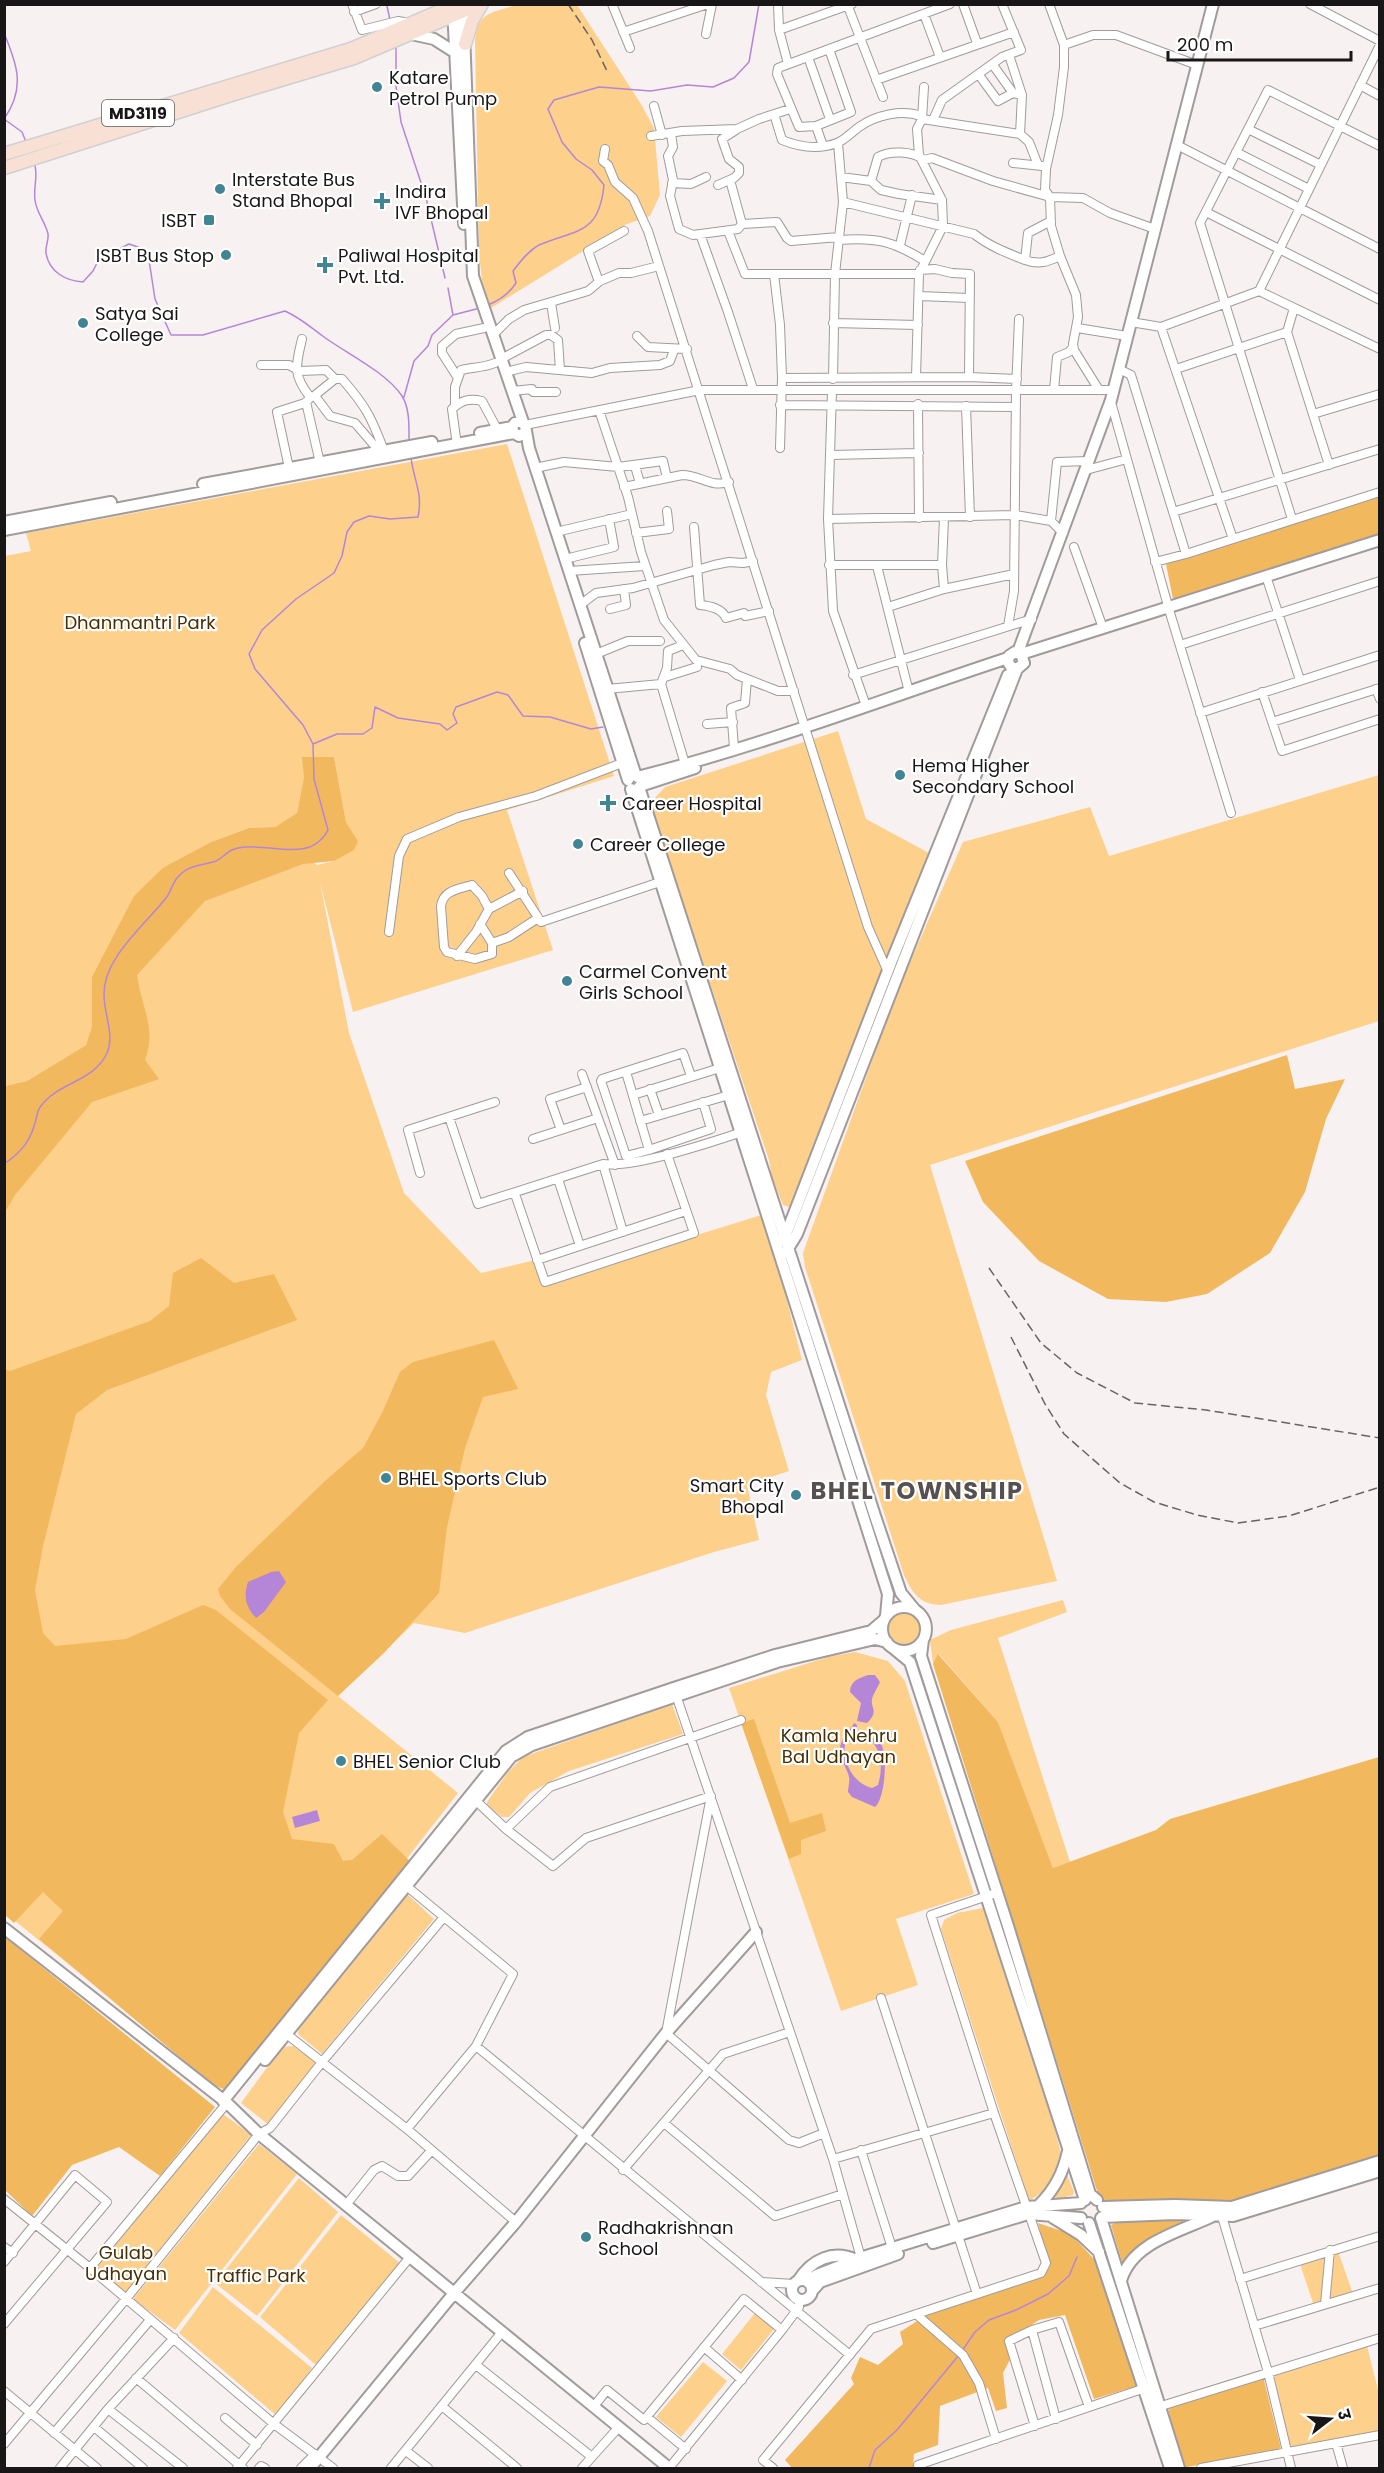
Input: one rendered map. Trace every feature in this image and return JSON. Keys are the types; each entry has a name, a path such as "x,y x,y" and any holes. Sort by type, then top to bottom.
{"main road":[{"name":"MD3119","path":"9,152 228,85 264,77 458,9 481,4"},
{"path":"465,44 472,21 481,4"},
{"path":"782,1249 797,1234 1032,619 1112,395 1213,4"},
{"path":"458,9 465,44 473,276 477,299"},
{"path":"458,9 456,53 466,277 493,335 498,361 506,372 519,428 535,468 596,654 782,1249 901,1593 924,1620 926,1632 921,1656 1083,2201 1078,2209 1101,2254 1148,2390 1179,2469"},
{"name":"MD3119","path":"9,166 354,58 398,31"},
{"path":"398,31 434,39 456,53"},
{"path":"482,314 484,328 498,361 622,763 635,782 660,882 711,1024 720,1068 729,1095 745,1131"},
{"path":"417,449 497,429 519,428"},
{"path":"5,526 519,428"},
{"path":"273,475 289,468 367,458 382,452 400,452"},
{"path":"635,782 1016,661 1380,540"},
{"path":"635,782 734,748 806,729 909,692 1016,661 1103,628 1268,582 1380,547"},
{"path":"783,1237 789,1229 888,972 1016,661"},
{"path":"758,1172 783,1237 780,1260 888,1594 883,1635 890,1645 910,1662 991,1895 1090,2194 1100,2210 1121,2281 1148,2390"},
{"path":"225,2102 473,1798 511,1757 532,1745 675,1693 830,1646 871,1631 891,1611 902,1607 915,1610"},
{"path":"830,1646 875,1639 906,1651 913,1649 923,1640"},
{"path":"4,1929 225,2102 259,2134 669,2468"},
{"path":"310,2469 317,2456 516,2222 666,2033 756,1932"},
{"path":"1039,2205 1053,2190 1062,2175 1068,2149"},
{"path":"1121,2281 1124,2268 1142,2251 1169,2235 1232,2207 1380,2161"},
{"path":"803,2284 808,2299 799,2300 792,2293 803,2284 811,2265 828,2256 839,2254 859,2259 1039,2205 1083,2201 1100,2210 1175,2205 1233,2216 1380,2171"},
{"path":"1027,2210 1052,2217 1096,2222 1100,2210"},
{"path":"1052,2217 1081,2235 1101,2254"},
{"path":"803,2284 820,2282 957,2231"},
{"path":"1156,2408 1170,2469"}],"street":[{"path":"376,4 353,8 362,30 398,31"},
{"path":"612,4 630,48"},
{"path":"623,32 686,8 710,4 706,34"},
{"path":"778,4 779,30 788,64"},
{"path":"829,49 851,112 816,126 797,127 777,74 778,68 829,49 860,38 950,4"},
{"path":"963,4 978,43"},
{"path":"933,120 942,100 993,65 1021,50 1002,4"},
{"path":"1042,166 1059,115 1064,45 1049,4"},
{"path":"1131,322 1161,327 1259,291 1380,43 1310,4"},
{"path":"779,30 849,5 883,97"},
{"path":"924,14 940,57"},
{"path":"876,80 1014,32"},
{"path":"1064,45 1093,35 1116,35 1197,65"},
{"path":"1009,55 1022,95 1020,134"},
{"path":"808,57 830,119"},
{"path":"993,65 1013,93"},
{"path":"979,75 998,101 1013,93 1022,95"},
{"path":"1360,85 1380,96"},
{"path":"916,377 920,272 943,226 942,200 919,155 917,131 922,118 924,87"},
{"path":"1292,519 1200,223 1268,90 1380,146"},
{"path":"654,106 662,135"},
{"path":"718,185 739,173 739,167 729,159 722,139 738,129 790,109"},
{"path":"774,114 782,140 798,147 838,143 863,124 906,111 922,118 1020,134 1029,142 1042,166 1060,256 1076,295 1078,316 1073,347 1069,352 1058,357 1054,390"},
{"path":"816,126 823,146"},
{"path":"651,136 738,129"},
{"path":"1248,129 1320,165"},
{"path":"671,134 673,147 668,156 671,188 679,229 693,236 738,230 742,224 730,180"},
{"path":"833,379 835,274 843,206 838,143"},
{"path":"1177,145 1380,249"},
{"path":"605,149 603,159 615,182 633,198 648,231 868,927 893,984"},
{"path":"1236,152 1309,189"},
{"path":"871,181 878,157 885,153 919,155 924,160 932,158 993,181 1050,197 1083,198 1110,213 1155,229"},
{"path":"1013,163 1042,166"},
{"path":"671,188 691,184 706,177"},
{"path":"840,177 871,181 881,189 942,200"},
{"path":"900,246 912,195"},
{"path":"843,206 974,234 984,243 997,246 1035,264 1060,256"},
{"path":"1206,212 1380,300"},
{"path":"1025,260 1028,233 1051,220"},
{"path":"742,224 777,222 791,241 870,239 900,246 925,261"},
{"path":"599,282 588,251 624,231"},
{"path":"728,231 745,274 920,272 935,269 952,273 970,273 969,377"},
{"path":"700,234 753,389"},
{"path":"493,335 524,310 588,291 599,282 619,273 631,273 659,266"},
{"path":"774,274 780,325 782,378 780,447"},
{"path":"1259,291 1380,350"},
{"path":"919,296 969,298"},
{"path":"551,303 555,328"},
{"path":"1294,308 1287,332 1329,465"},
{"path":"1008,627 1014,591 1016,391 1020,319"},
{"path":"833,323 918,325"},
{"path":"1161,327 1233,539"},
{"path":"458,378 442,353 442,346 456,334 484,328"},
{"path":"1077,328 1127,336"},
{"path":"1176,369 1287,332"},
{"path":"455,406 455,387 461,370 472,367 478,369 498,361 546,335 551,335 558,340 560,370"},
{"path":"638,336 648,347 687,349"},
{"path":"302,339 295,368 300,383 310,398 330,416 355,423 382,452"},
{"path":"1073,347 1099,390"},
{"path":"506,372 526,367 592,373 610,368 660,365 670,361 674,350"},
{"path":"261,365 273,363 289,365 300,371 326,370 335,380"},
{"path":"1119,369 1131,375 1186,555"},
{"path":"782,378 969,377 1017,380"},
{"path":"289,468 277,412 310,398 335,380 342,379 362,402 375,425 382,452"},
{"path":"512,391 532,389 533,392 556,392"},
{"path":"519,428 700,390 1099,390 1112,395 1155,562 1231,813"},
{"path":"832,391 828,519 832,612 866,706"},
{"path":"1313,414 1380,394"},
{"path":"310,398 320,463"},
{"path":"456,438 451,412 461,401 470,398 482,401 497,429"},
{"path":"780,405 918,404 1016,407"},
{"path":"918,404 919,518"},
{"path":"966,405 970,517"},
{"path":"598,410 618,467 645,566 662,617 696,660 730,669 737,675 778,691 794,691"},
{"path":"1173,512 1380,449"},
{"path":"830,455 919,453"},
{"path":"1051,521 1057,462 1087,465 1127,459"},
{"path":"535,468 564,462 618,467 663,461 667,478"},
{"path":"635,466 640,483"},
{"path":"624,487 691,475 716,485 729,482"},
{"path":"1155,562 1186,555 1380,492"},
{"path":"636,533 669,529 668,511"},
{"path":"556,532 632,514"},
{"path":"828,519 1015,515 1051,521 1063,533"},
{"path":"944,518 942,565 944,590"},
{"path":"565,559 614,547 609,519"},
{"path":"694,527 701,605 716,607 724,612 726,618 744,613 746,616 769,611"},
{"path":"1074,547 1103,628"},
{"path":"580,605 596,593 624,590 729,562 753,561"},
{"path":"829,565 942,565"},
{"path":"568,571 645,566"},
{"path":"877,566 909,692"},
{"path":"888,607 944,590 1014,574"},
{"path":"1180,645 1380,581"},
{"path":"1268,582 1300,680"},
{"path":"610,609 626,605 624,590"},
{"path":"853,675 1032,619"},
{"path":"596,654 628,641 660,641"},
{"path":"683,645 668,651 663,681 685,764"},
{"path":"1200,713 1380,655"},
{"path":"607,689 663,681 697,668"},
{"path":"734,748 731,708 745,703 747,679"},
{"path":"1272,722 1378,688 1380,699"},
{"path":"1262,692 1282,751 1380,719"},
{"path":"707,723 733,722"},
{"path":"388,932 399,856 407,839 459,817 536,796 622,763"},
{"path":"509,873 523,891 541,922 660,882"},
{"path":"480,924 492,943 492,954 475,959 447,952 444,947 442,901 448,892 472,885 482,896 489,909"},
{"path":"458,956 489,909 523,891"},
{"path":"492,943 509,937 538,918"},
{"path":"691,1076 683,1053 604,1078 601,1081 626,1156 711,1129 703,1102"},
{"path":"633,1095 720,1068"},
{"path":"626,1072 649,1150"},
{"path":"582,1074 615,1166"},
{"path":"561,1130 550,1099 587,1087"},
{"path":"650,1089 659,1115"},
{"path":"640,1121 729,1095"},
{"path":"420,1173 408,1130 495,1102"},
{"path":"449,1117 478,1204 603,1164 615,1166 667,1154 745,1131"},
{"path":"533,1139 598,1118"},
{"path":"515,1194 545,1282 694,1233 667,1154"},
{"path":"603,1164 623,1232"},
{"path":"558,1179 580,1246"},
{"path":"537,1260 686,1212"},
{"path":"675,1693 833,2159 859,2259"},
{"path":"506,1830 550,1787 741,1720"},
{"path":"473,1798 506,1830 553,1866 586,1838 711,1796"},
{"path":"711,1796 666,2033 789,2140 799,2143 824,2133"},
{"path":"403,1884 513,1974 476,2046 407,2130"},
{"path":"773,2469 763,2460 871,2329 1041,2273 1046,2263 994,2113 931,1915 991,1895"},
{"path":"4,2444 126,2299 259,2134 270,2128 322,2062 444,1917"},
{"path":"881,1998 977,2294"},
{"path":"284,2032 407,2130 516,2222"},
{"path":"623,2170 723,2054 790,2032"},
{"path":"476,2046 623,2170 850,2355"},
{"path":"90,2268 225,2102"},
{"path":"833,2159 994,2113"},
{"path":"664,2123 775,2216 843,2194"},
{"path":"861,2150 892,2248"},
{"path":"346,2205 374,2170 382,2166 398,2176 408,2176 431,2151"},
{"path":"4,2262 75,2175 107,2202 68,2251 4,2324"},
{"path":"4,2199 90,2268 274,2424 333,2469"},
{"path":"1219,2212 1268,2372 1291,2469"},
{"path":"1240,2279 1380,2236"},
{"path":"4,2247 13,2253"},
{"path":"1325,2304 1330,2250"},
{"path":"136,2378 240,2468 410,2257"},
{"path":"761,2282 803,2284"},
{"path":"1254,2326 1380,2288"},
{"path":"594,2406 607,2390 644,2420 744,2299 782,2330"},
{"path":"669,2468 686,2450 796,2312 799,2300"},
{"path":"916,2314 963,2355 979,2383 996,2439"},
{"path":"54,2433 150,2320"},
{"path":"1035,2426 1010,2341 1032,2330 1059,2322 1089,2407"},
{"path":"1032,2330 1056,2419"},
{"path":"391,2469 502,2332"},
{"path":"60,2469 108,2409 174,2338"},
{"path":"1156,2408 1380,2338"},
{"path":"704,2347 742,2380"},
{"path":"476,2366 592,2457"},
{"path":"918,2465 1089,2407 1148,2390"},
{"path":"4,2391 97,2469"},
{"path":"443,2407 517,2469"},
{"path":"108,2409 183,2469"},
{"path":"647,2417 686,2450"},
{"path":"225,2418 257,2445"},
{"path":"94,2427 143,2469"},
{"path":"582,2469 619,2427"},
{"path":"1205,2468 1380,2435"},
{"path":"1336,2443 1343,2469"},
{"path":"406,2451 428,2469"},
{"path":"301,2469 317,2456"},
{"path":"259,2469 261,2466 265,2469"}],"green space":[{"path":"516,5 577,5 654,128 660,195 650,216 627,224 491,308 482,280 479,254 475,40 479,23 483,18 493,12"},
{"name":"BHEL Sports Club","path":"507,444 614,776 507,810 553,950 353,1012 320,882 349,1033 404,1193 481,1273 535,1260 541,1283 765,1214 802,1360 771,1372 766,1395 789,1471 747,1485 759,1540 714,1552 465,1633 414,1623 338,1696 458,1793 226,2090 5,1913 4,1180 117,1060 114,984 203,872 307,857 317,865 334,861 358,841 346,822 334,757 304,777 297,813 275,827 249,828 211,842 164,867 92,977 92,1026 86,1045 27,1081 5,1086 5,556 31,551 26,533"},
{"path":"838,731 866,819 929,853 814,1158 809,1158 793,1204 789,1207 783,1205 772,1177 769,1160 651,802 665,787"},
{"path":"1379,775 1379,1021 930,1165 1057,1581 941,1605 927,1603 914,1593 904,1575 805,1267 803,1253 896,994 963,842 1090,807 1109,856"},
{"path":"1063,1600 1067,1612 998,1638 1070,1862 1053,1868 998,1722 939,1654 933,1664 930,1640 951,1630"},
{"path":"903,1612 915,1617 920,1629 915,1641 903,1646 891,1641 886,1629 891,1617"},
{"name":"Kamla Nehru Bal Udhayan","path":"855,1652 888,1661 905,1681 974,1894 896,1919 918,1985 841,2011 729,1688 828,1657"},
{"path":"915,1661 918,1661 990,1887 988,1888"},
{"path":"672,1704 683,1734 569,1771 530,1793 509,1817 502,1817 487,1805 508,1772 523,1757"},
{"path":"406,1893 434,1919 322,2054 298,2034 299,2026"},
{"path":"983,1908 1061,2153 1049,2187 1029,2201 941,1929 944,1920 957,1913"},
{"path":"293,2046 316,2063 269,2125 241,2103 282,2047"},
{"name":"Gulab Udhayan","path":"222,2113 251,2135 125,2293 96,2269"},
{"path":"259,2144 297,2174 175,2330 133,2299"},
{"path":"1066,2172 1074,2192 1073,2195 1057,2199 1055,2195"},
{"name":"Traffic Park","path":"299,2178 338,2212 257,2316 215,2283"},
{"path":"341,2215 401,2264 316,2365 260,2317"},
{"path":"1100,2230 1149,2385 1146,2385 1097,2231"},
{"path":"1338,2251 1353,2294 1314,2306 1300,2264"},
{"path":"213,2287 312,2368 277,2416 179,2333"},
{"path":"755,2313 774,2329 741,2370 722,2354"},
{"path":"1367,2346 1379,2394 1379,2434 1295,2449 1289,2446 1274,2375"},
{"path":"703,2362 727,2381 681,2437 656,2417"}],"shaded area":[{"path":"1379,495 1379,535 1173,599 1166,564"},
{"path":"302,757 334,757 346,822 358,841 354,850 334,861 303,864 205,901 137,975 149,1027 145,1060 159,1079 92,1102 15,1195 5,1212 5,1086 27,1081 86,1045 92,1026 92,977 134,896 164,867 211,842 249,828 275,827 297,813 304,777"},
{"path":"1287,1055 1295,1089 1345,1079 1326,1119 1305,1192 1270,1253 1207,1294 1166,1302 1108,1299 1039,1261 983,1202 965,1161"},
{"path":"201,1258 234,1283 274,1274 297,1320 107,1390 76,1414 43,1546 35,1590 43,1633 55,1646 126,1639 203,1605 216,1610 328,1700 299,1733 283,1812 292,1839 334,1844 343,1861 352,1860 382,1834 410,1861 226,2090 213,2085 39,1939 63,1911 43,1892 14,1923 5,1915 4,1369 10,1371 150,1321 169,1306 173,1273"},
{"path":"494,1340 518,1389 483,1397 465,1448 447,1527 439,1593 384,1653 338,1696 230,1609 220,1596 218,1589 236,1567 325,1481 363,1448 400,1372 413,1362"},
{"path":"279,1571 286,1582 264,1612 256,1618 246,1602 248,1582"},
{"path":"938,1654 998,1722 1053,1868 1156,1830 1170,1819 1379,1757 1379,2159 1234,2203 1107,2202 1098,2194 933,1664"},
{"path":"875,1675 880,1682 872,1700 873,1715 867,1723 857,1721 861,1703 850,1692 850,1688 858,1679"},
{"path":"754,1719 790,1823 822,1813 826,1831 801,1840 801,1854 789,1859 741,1723"},
{"path":"854,1723 857,1725 857,1732 879,1741 883,1750 885,1767 883,1787 875,1807 852,1797 848,1792 849,1777 840,1748 843,1738","holes":["855,1738 870,1739 877,1749 881,1767 878,1785 872,1788 855,1777 845,1758 845,1744"]},
{"path":"317,1810 320,1821 295,1828 292,1817"},
{"path":"5,1937 215,2107 160,2176 119,2147 72,2165 32,2216 5,2190"},
{"path":"1190,2218 1191,2222 1162,2235 1122,2262 1111,2225 1119,2221"},
{"path":"1038,2223 1071,2234 1101,2267 1140,2385 1094,2399 1065,2315 1039,2320 1015,2336 1013,2354 1003,2373 1007,2408 996,2411 988,2388 940,2406 938,2445 914,2454 913,2468 792,2468 785,2460 854,2384 851,2378 860,2357 878,2365 903,2344 900,2332 928,2314 1043,2275 1050,2267"},
{"path":"1263,2376 1281,2449 1182,2468 1168,2408"}],"waterway":[{"path":"488,305 504,296 513,287 516,283 513,271 528,253 539,245 584,228 597,213 601,201 604,185 592,170 576,159 562,142 548,109 554,100 599,87 651,91 687,85 713,87 734,78 749,62 759,4"},
{"path":"387,6 390,20"},
{"path":"4,33 13,55 17,76 15,97 4,119"},
{"path":"396,46 396,86 401,122 426,198 445,278"},
{"path":"4,119 22,132 26,142"},
{"path":"34,163 36,204 48,234 46,253 51,265 59,274 70,280 83,282 93,271 99,259 129,244 144,249 149,260 155,299 171,335 203,335 285,311 376,371 395,387 406,407 409,442"},
{"path":"448,288 453,315"},
{"path":"404,397 414,361 428,346 432,335 453,315 480,308"},
{"path":"4,1161 7,1162 25,1145 31,1135 39,1110 48,1098 85,1076 101,1063 107,1053 110,1039 104,1002 110,968 127,943 166,898 175,880 185,871 216,861 232,850 244,847 284,849 309,847 320,841 328,830 314,779 313,744 303,725 255,669 249,654 262,630 296,599 334,573 342,556 347,532 354,522 369,516 390,519 418,517 419,494 411,458"},
{"path":"313,744 337,734 363,734 372,728 375,707 398,718 440,724 447,730 457,723 453,714 456,707 497,692 508,695 523,716 550,717 591,729 603,727"},
{"path":"962,2351 975,2332 989,2320 1048,2294 1069,2276 1077,2257"},
{"path":"869,2468 875,2450 897,2430 959,2355"}],"railway":[{"path":"568,4 592,40 608,73"},
{"path":"989,1268 1041,1343 1077,1373 1135,1403 1206,1410 1380,1438"},
{"path":"1011,1337 1045,1404 1064,1434 1120,1483 1154,1502 1197,1515 1238,1523 1289,1516 1380,1487"}],"place":[{"name":"Katare Petrol Pump","path":"377,87"},
{"name":"Interstate Bus Stand Bhopal","path":"220,189"},
{"name":"Indira IVF Bhopal","path":"382,201"},
{"name":"ISBT","path":"209,220"},
{"name":"ISBT Bus Stop","path":"226,255"},
{"name":"Paliwal Hospital Pvt. Ltd.","path":"325,265"},
{"name":"Satya Sai College","path":"83,323"},
{"name":"Hema Higher Secondary School","path":"900,775"},
{"name":"Career Hospital","path":"608,803"},
{"name":"Career College","path":"578,844"},
{"name":"Carmel Convent Girls School","path":"567,981"},
{"name":"BHEL Sports Club","path":"386,1478"},
{"name":"Smart City Bhopal","path":"796,1495"},
{"name":"BHEL Senior Club","path":"341,1761"},
{"name":"Radhakrishnan School","path":"586,2237"}],"district":[{"name":"BHEL TOWNSHIP","path":"917,1490"}],"park label":[{"name":"Dhanmantri Park","path":"140,622"}]}
